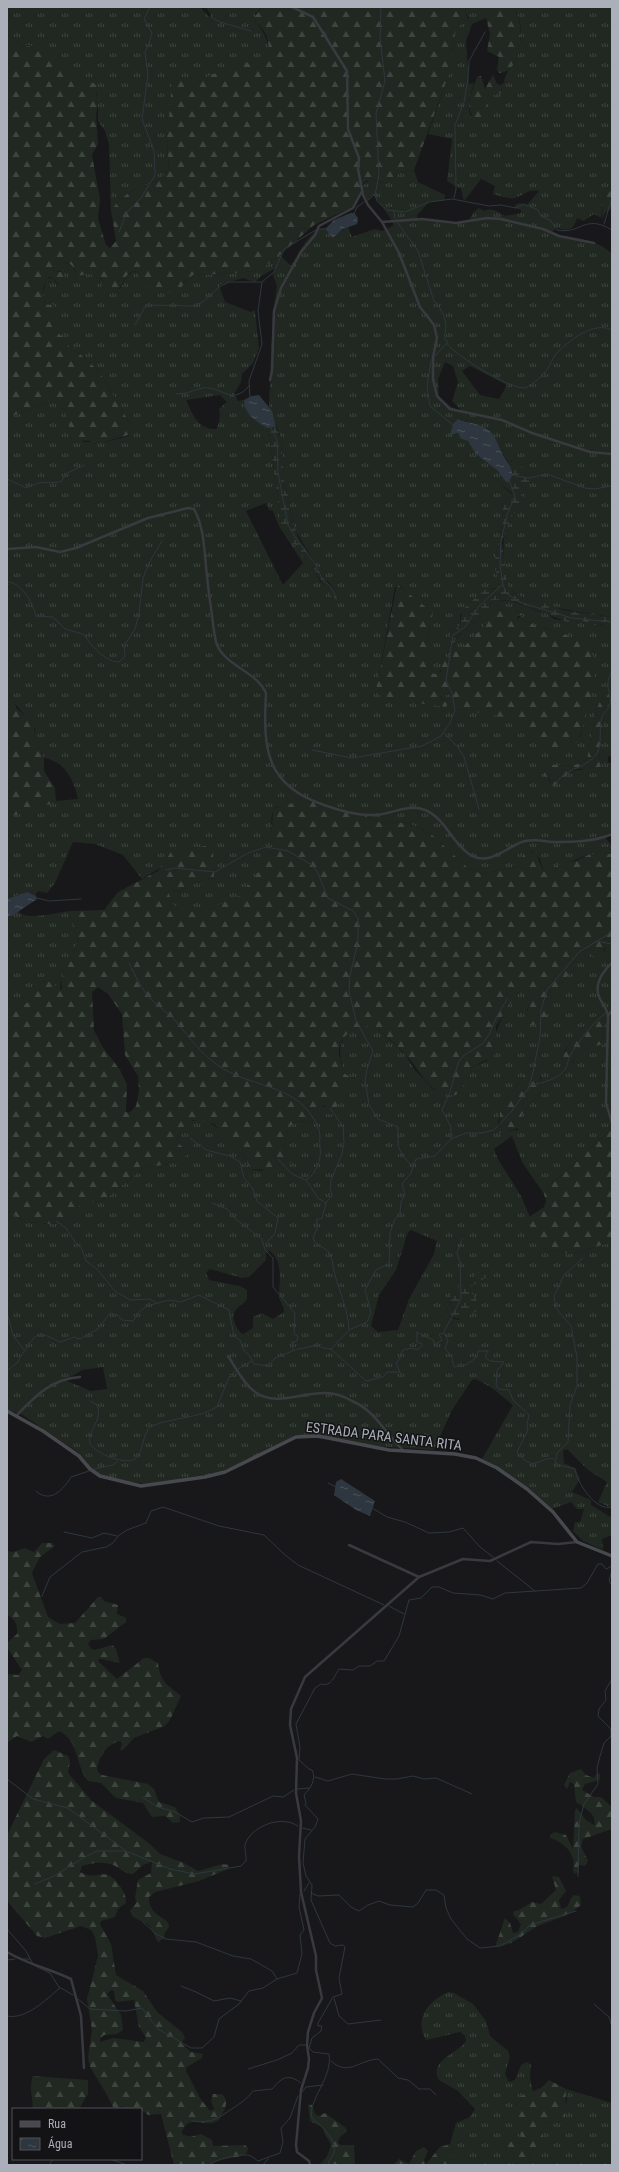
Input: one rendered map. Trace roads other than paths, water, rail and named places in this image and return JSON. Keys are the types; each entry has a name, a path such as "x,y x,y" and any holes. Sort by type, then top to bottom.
{"main road":[{"name":"ESTRADA PARA SANTA RITA","path":"7,1411 17,1415 78,1456 90,1469 100,1476 141,1486 205,1478 225,1472 296,1437 318,1436 389,1450 455,1454 476,1458 497,1468 527,1489 553,1512 577,1542 612,1556"}],"street":[{"path":"292,7 313,17 347,71 348,129 359,158 358,169 362,191 368,206 382,222 399,253 420,307 434,325 437,338 433,357 433,379 438,396 450,409 502,420 532,433 590,452 612,454"},
{"path":"270,380 272,371 274,312 281,288 301,252 315,235 317,228 353,208 362,191"},
{"path":"382,222 422,219 456,223 487,218 543,229 559,236 594,243"},
{"path":"7,549 36,547 60,552 76,548 148,518 188,508 194,509 198,516 205,548 217,644 226,658 253,676 264,688 266,694 266,742 271,762 282,780 294,791 333,808 374,816 410,808 424,809 435,815 469,854 481,859 493,857 522,842 590,840 612,834"},
{"path":"612,963 604,970 599,980 598,988 600,998 606,1008 608,1016 606,1103 612,1123"},
{"path":"228,1356 244,1381 261,1395 278,1399 328,1393 352,1401 370,1411 392,1441 404,1451"},
{"path":"17,1415 34,1397 51,1384 68,1378 80,1377"},
{"path":"310,2165 306,2158 297,2152 296,2145 301,2090 309,2059 307,2045 308,2032 314,2013 322,1998 316,1970 316,1956 301,1892 299,1856 301,1821 296,1793 297,1758 290,1725 291,1709 305,1676 419,1577 463,1559 490,1561 536,1541 558,1544 577,1542"},
{"path":"349,1545 419,1577"},
{"path":"7,1952 20,1959 50,1968 71,1979 81,2016 84,2068"}],"water":[{"path":"354,213 358,218 357,224 343,229 333,238 325,229 334,220"},
{"path":"259,395 272,411 276,427 267,428 251,417 248,413 244,400 252,396"},
{"path":"458,419 484,427 490,431 511,468 512,476 510,479 506,482 497,470 476,454 468,441 461,439 458,433 450,435 453,424"},
{"path":"27,892 36,896 37,899 12,916 7,917 7,899"},
{"path":"341,1479 375,1501 370,1516 356,1510 334,1495 336,1482"}],"waterway":[{"path":"119,232 127,212 141,198 155,175 154,151 142,119 148,75 145,52 152,33 144,19 150,7"},
{"path":"381,7 380,38 385,81 376,113 379,175 375,195 377,201 387,210 405,212 429,202 452,199 489,206 501,205 516,208 524,204 538,210 541,216 551,221 557,230 572,230 589,224 603,225 612,230"},
{"path":"211,17 220,22 251,31"},
{"path":"454,198 456,189 455,125 464,102 469,61 485,32"},
{"path":"368,200 375,194"},
{"path":"604,224 612,198"},
{"path":"354,214 357,207 364,202"},
{"path":"394,211 395,218"},
{"path":"397,222 418,251 434,301 444,316 446,324 444,336 447,344 461,356 496,378 517,387 525,388 540,377 549,366 555,355 566,344 589,330 597,328 612,330"},
{"path":"318,229 325,229"},
{"path":"250,398 249,381 262,344 258,311 262,282 274,272 284,249 316,230"},
{"path":"135,325 146,305 194,306 204,301 219,287 229,282 262,282"},
{"path":"435,356 446,344"},
{"path":"431,361 427,386 430,406 453,425"},
{"path":"176,394 209,388 226,394 237,395 249,386"},
{"path":"270,426 277,440 278,473 288,525 297,540 314,562 323,580 330,586 337,599"},
{"path":"7,479 26,488 38,483 61,482 67,473 85,465"},
{"path":"510,475 529,478 547,474 585,488 594,489 612,486"},
{"path":"509,480 515,496 507,515 501,541 500,565 503,585 506,593 519,602 572,618 612,622"},
{"path":"7,582 17,585 22,589 32,605 36,616 53,617 65,629 83,634 103,656 119,662 125,656 124,646 135,629 139,614 143,578 151,559 162,541"},
{"path":"312,750 352,758 422,746 441,736 450,723 455,710 452,693 446,680 453,635 465,627 479,606 503,584"},
{"path":"612,629 612,636"},
{"path":"555,787 558,780 563,775 587,763 599,749 602,717 610,704 608,681 612,671"},
{"path":"444,733 457,746 464,757 479,809"},
{"path":"166,870 175,868 215,872 248,853 266,847 288,851 312,865 317,871 328,898 353,911 358,918 358,942 350,975 349,991 356,1021 373,1051 365,1081 369,1105 378,1119 398,1127 398,1146 403,1156 413,1167"},
{"path":"37,898 49,901 81,899"},
{"path":"331,1349 349,1330 367,1322 371,1312 365,1290 376,1270 389,1264 390,1233 395,1219 400,1213 401,1202 405,1194 402,1184 411,1173 416,1159 435,1156 451,1139 466,1133 482,1133 494,1130 511,1112 528,1089 532,1077 540,1037 541,1010 547,990 579,952 612,932"},
{"path":"596,941 612,944"},
{"path":"129,963 138,982 147,995 174,1019 211,1060 225,1070 240,1077 286,1094 299,1102 310,1114 320,1134 320,1157 318,1166 310,1178 306,1180"},
{"path":"451,1138 451,1127 442,1110 450,1092 458,1063 463,1056 482,1044 489,1035 496,1018 507,999"},
{"path":"531,1085 555,1078 563,1072 570,1056 581,1039 606,1013"},
{"path":"330,1108 343,1127 344,1142 342,1154 331,1180 330,1188 332,1195 326,1203 322,1218 316,1220 318,1226 313,1238 316,1244 328,1251 331,1256 349,1329"},
{"path":"190,1138 206,1150 230,1156 240,1162 244,1178 253,1189 257,1201 278,1218 275,1233 265,1245"},
{"path":"278,1159 292,1174 306,1180 318,1198 326,1203"},
{"path":"212,1203 227,1209 237,1220 262,1239 265,1250 273,1258 273,1287 295,1313 294,1334 298,1336 297,1341 292,1342 293,1350"},
{"path":"56,1221 66,1228 75,1242 81,1247 86,1261 97,1269 115,1291 130,1300 150,1299 156,1303"},
{"path":"444,1332 461,1299 460,1262 457,1253 462,1239"},
{"path":"583,1258 564,1275 554,1296 556,1308 571,1326 577,1357 577,1386 570,1405 568,1442 557,1453 555,1464 575,1469 579,1481 593,1501 599,1505 612,1507"},
{"path":"7,1371 18,1362 21,1355 32,1340 38,1335 45,1335 60,1342 74,1337 80,1339 98,1329 110,1313 118,1315 122,1320 133,1321 140,1311 147,1306 169,1300 181,1302 199,1295 229,1310 234,1336 240,1340 244,1351 249,1355 254,1364 268,1366 275,1358 295,1350 317,1345 323,1348 331,1349 366,1381 383,1377 387,1372 400,1372 396,1363 399,1360 403,1350 412,1348 417,1350 422,1346 422,1344 417,1342 417,1332 433,1340 435,1345 442,1340 439,1334 444,1333"},
{"path":"7,1312 13,1335 24,1350"},
{"path":"444,1333 448,1341 445,1348 452,1358 454,1367 466,1365 477,1357 478,1351 488,1351 485,1357 490,1361 504,1362 497,1371 496,1386 499,1389 509,1390 513,1400 529,1415 527,1424 528,1430 517,1452 523,1459 533,1463 549,1458 554,1459"},
{"path":"238,1369 252,1361"},
{"path":"90,1401 96,1404 98,1409 97,1419 91,1434 90,1444 104,1455 116,1459 128,1461 134,1460 140,1453 146,1433 152,1426 201,1414 217,1407 229,1377 235,1371"},
{"path":"94,1469 113,1465 118,1461"},
{"path":"36,1491 41,1495 51,1496 60,1491 71,1477 89,1471"},
{"path":"328,1483 336,1487"},
{"path":"42,1596 50,1577 82,1552 106,1547 113,1543 118,1536 127,1530 146,1523 151,1511 163,1507 219,1526 264,1535 298,1565 384,1605"},
{"path":"372,1508 387,1517 405,1522 429,1533 449,1532 463,1528 480,1547 493,1557"},
{"path":"64,1532 92,1538 104,1533 117,1536"},
{"path":"497,1561 535,1591"},
{"path":"328,2165 334,2153 333,2143 328,2133 312,2118 311,2111 327,2072 329,2054 313,2052 309,2048 312,2038 321,2031 322,2026 318,2026 318,2023 333,1997 342,1994 339,1978 345,1947 343,1945 335,1946 330,1943 311,1900 312,1885 306,1876 303,1863 305,1839 315,1827 318,1819 305,1805 304,1795 312,1784 314,1777 312,1770 299,1760 300,1747 296,1724 315,1688 321,1684 328,1684 334,1678 339,1669 353,1670 359,1666 370,1666 377,1661 384,1661 399,1636 409,1600 421,1598 432,1587 439,1587 453,1593 480,1595 493,1599 505,1593 581,1588 587,1583 598,1564 602,1564 606,1569 612,1566"},
{"path":"612,1570 609,1581 612,1585"},
{"path":"389,1606 404,1614"},
{"path":"578,1876 579,1823 584,1804 598,1784 597,1768 600,1756 604,1743 611,1736 611,1729 598,1716 599,1709 606,1700 605,1691 612,1679"},
{"path":"315,1777 328,1781 352,1774 385,1779 397,1779 413,1776 424,1779 436,1778 472,1794"},
{"path":"7,1779 33,1799 68,1808 126,1851 170,1869 195,1874 241,1866 246,1861 246,1842 255,1831 262,1827 284,1821 298,1826"},
{"path":"297,1789 309,1788"},
{"path":"142,1797 158,1807 175,1812 192,1822 204,1818 229,1817 273,1796 283,1797 294,1790"},
{"path":"302,1828 311,1830"},
{"path":"35,1884 54,1876 97,1851 125,1851"},
{"path":"304,1891 309,1883"},
{"path":"311,1893 318,1896 339,1895 351,1907 359,1911 368,1905 379,1901 390,1905 413,1907 418,1903 426,1890 436,1890 444,1895 446,1908 451,1919 467,1939 480,1948 500,1946 521,1934 530,1925 576,1911"},
{"path":"78,1999 90,2009 126,2011 142,2008 158,2029 191,2048 202,2048 214,2037 219,2019 239,2004 249,1991 263,1988 277,1979 297,1973 302,1954 300,1935 304,1930 299,1907 300,1894"},
{"path":"143,1922 156,1934 166,1939 196,1942 233,1956 251,1959 272,1971 277,1979"},
{"path":"7,1929 26,1951 32,1962"},
{"path":"7,1960 15,1959"},
{"path":"23,1959 30,1959"},
{"path":"33,1965 50,1973 59,1987 73,1995"},
{"path":"181,1986 214,2001 230,1998 241,2001"},
{"path":"7,2016 22,2015 29,2012 60,1988"},
{"path":"334,1998 339,2016 348,2024 381,2020"},
{"path":"594,2004 609,2017 612,2027"},
{"path":"248,2069 277,2060 292,2053 299,2045 306,2045"},
{"path":"331,2061 337,2066 348,2068 378,2059 398,2078 408,2080 419,2089 430,2089 436,2095"},
{"path":"192,2121 210,2121 219,2117 244,2101 253,2091 272,2089 278,2082 285,2078 292,2078 301,2083"},
{"path":"302,2092 306,2087 323,2085"},
{"path":"209,2165 222,2159 237,2155 249,2156 258,2161 280,2153 283,2142 281,2128 290,2118 298,2096"},
{"path":"263,2165 268,2159"},
{"path":"49,2165 52,2160"},
{"path":"113,2160 127,2165"}]}
